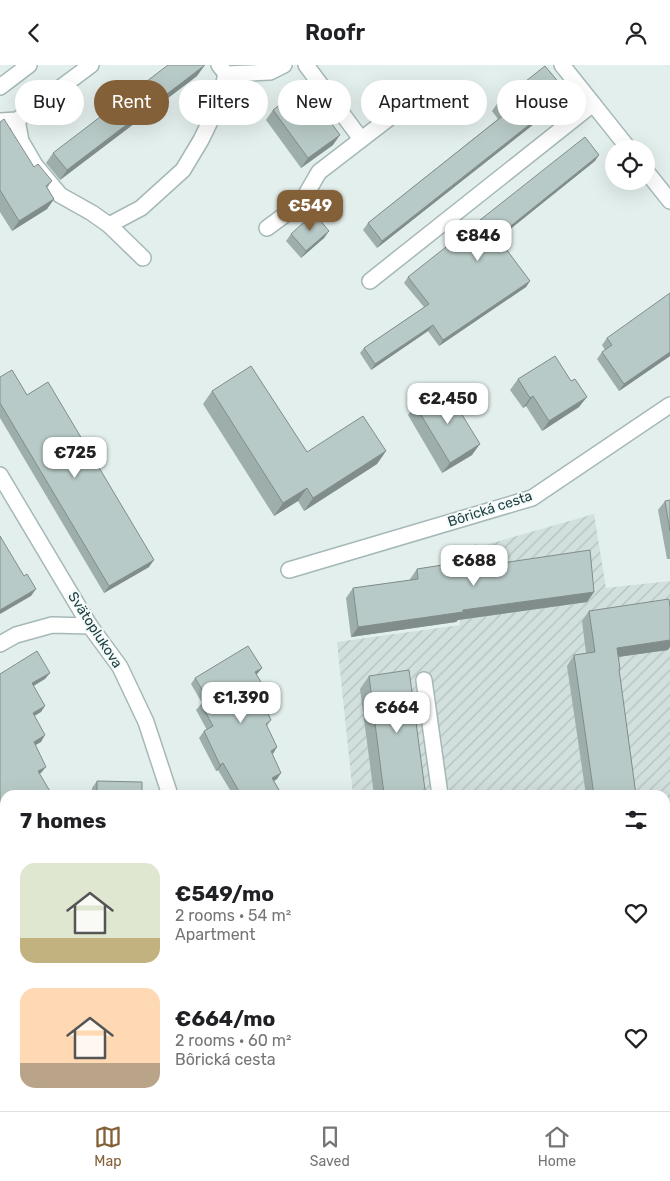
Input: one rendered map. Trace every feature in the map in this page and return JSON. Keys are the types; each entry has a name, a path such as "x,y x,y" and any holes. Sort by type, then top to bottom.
{"street":[{"path":"0,87 29,65"},
{"path":"72,80 92,65"},
{"path":"109,225 141,208 183,170 201,140 219,103 222,70 270,72 284,65"},
{"path":"306,65 361,139"},
{"path":"562,65 622,140"},
{"path":"370,281 593,104"},
{"path":"0,121 15,120"},
{"path":"18,125 21,141 35,165 60,195 109,225 143,258"},
{"path":"267,228 301,203 319,171 380,125"},
{"path":"655,182 670,201"},
{"name":"Bôrická cesta","path":"289,570 532,498 670,405"},
{"name":"Svätoplukova","path":"0,475 90,626 120,667 146,722 168,790"},
{"path":"0,643 16,635 52,625 90,626"},
{"path":"424,680 439,790"}],"shaded area":[{"path":"594,514 606,588 670,581 670,790 352,790 337,642 460,625 450,555"}],"building":[{"path":"168,65 205,65 185,80 179,80 179,85 169,92 169,80 148,80"},
{"path":"545,66 557,80 527,80"},
{"path":"278,106 278,117 273,110"},
{"path":"4,119 34,167 38,164 52,181 46,186 54,199 19,221 0,190 0,122"},
{"path":"497,120 497,125 529,125 382,241 368,223"},
{"path":"94,122 94,125 126,125 67,170 53,153"},
{"path":"284,125 333,125 340,135 308,158"},
{"path":"585,137 599,155 497,237 530,281 443,340 433,325 375,364 364,348 429,304 408,277"},
{"path":"314,213 329,231 306,251 291,234"},
{"path":"670,293 670,352 624,384 602,352 612,345 607,338"},
{"path":"555,356 571,381 575,379 587,397 549,421 533,396 530,398 518,379"},
{"path":"251,366 307,452 363,416 386,451 313,498 307,488 283,503 212,391"},
{"path":"12,370 27,395 48,382 154,560 109,586 0,403 0,377"},
{"path":"445,387 480,444 450,463 415,405"},
{"path":"670,500 670,531 665,501"},
{"path":"0,536 24,576 27,574 36,589 0,610"},
{"path":"476,545 482,566 590,550 594,592 358,627 353,588 418,579 417,569 462,562 459,550"},
{"path":"669,599 670,640 617,648 635,790 593,790 574,655 595,652 589,611"},
{"path":"248,646 262,668 255,672 268,694 261,698 271,720 266,724 277,747 271,751 281,773 272,778 279,790 238,790 223,763 220,765 204,731 213,726 201,704 208,699 195,678"},
{"path":"37,651 50,673 32,683 45,706 33,713 45,735 34,742 46,767 38,771 49,790 0,790 0,674"},
{"path":"409,670 425,790 383,790 369,676"},
{"path":"97,781 142,782 142,790 97,790"}]}
